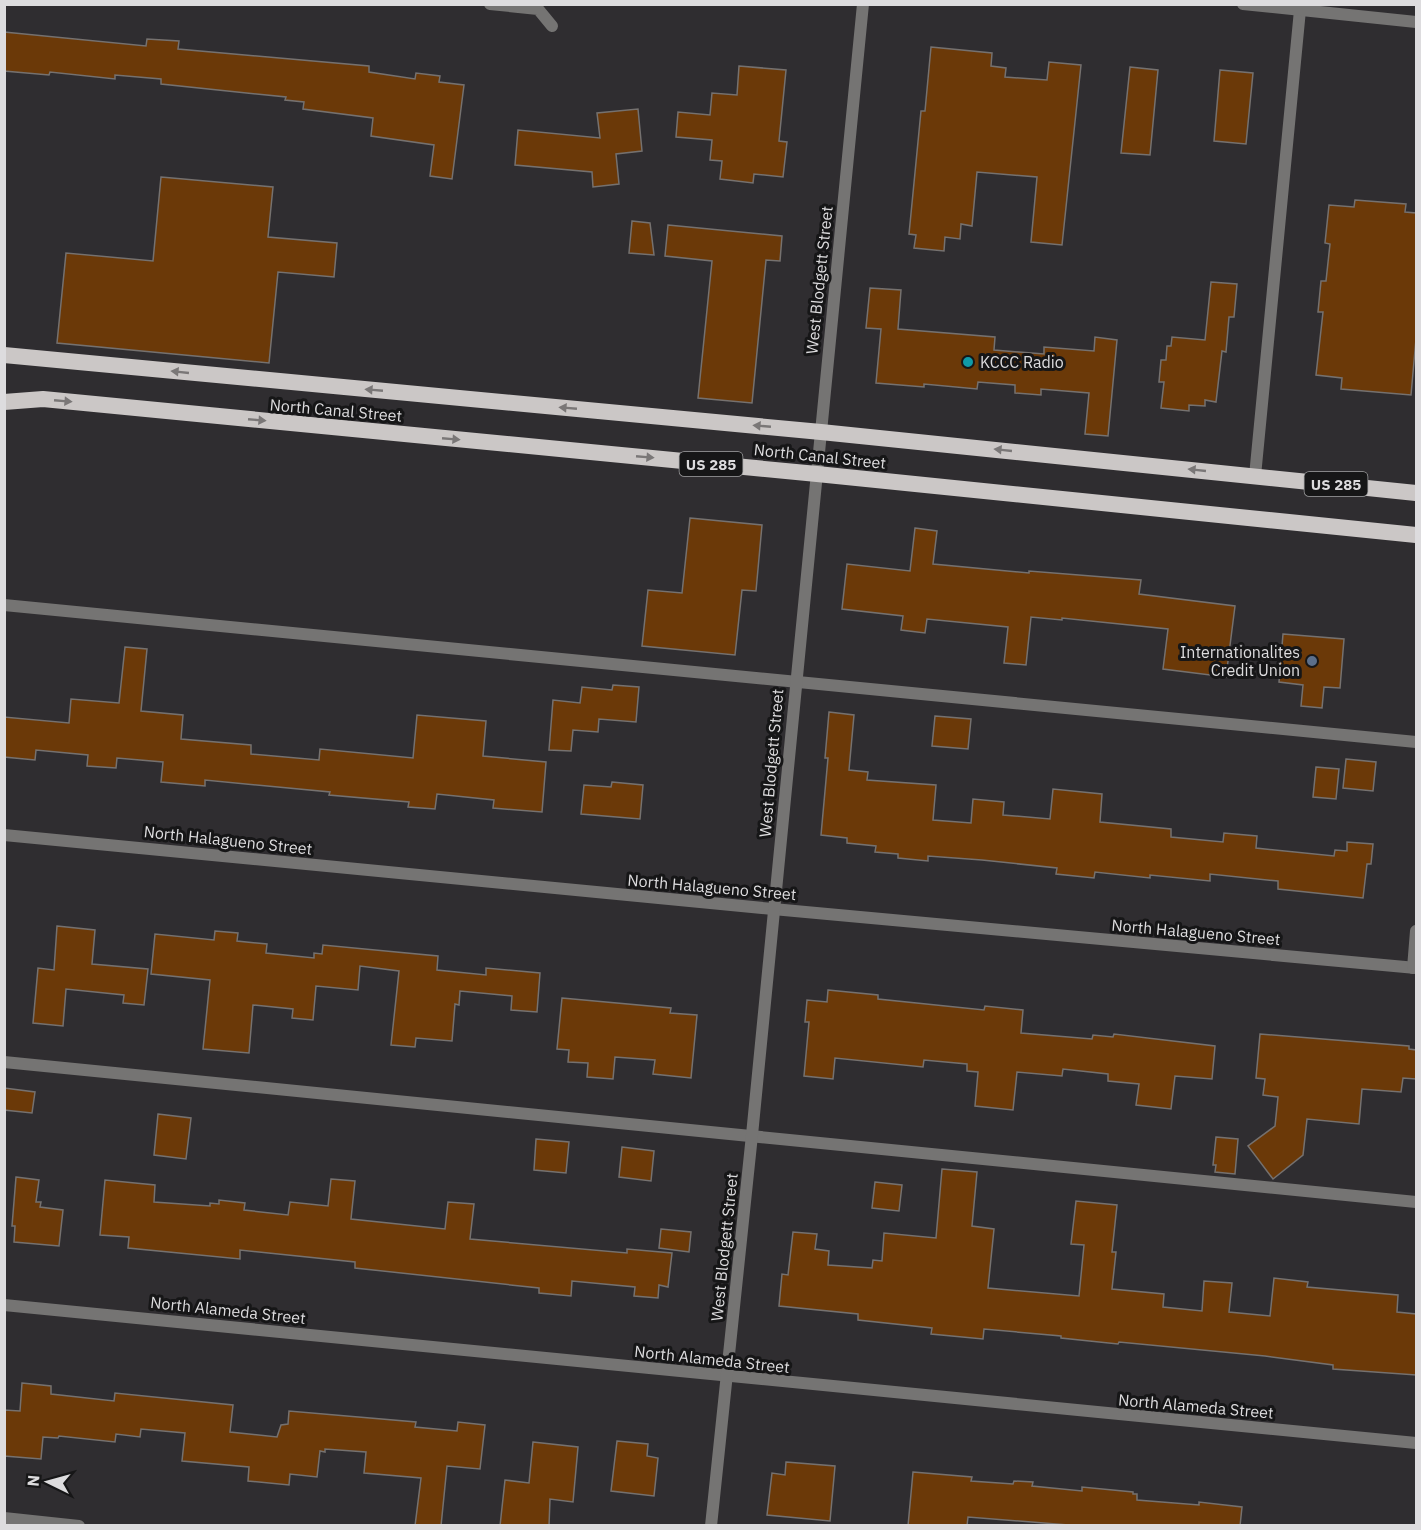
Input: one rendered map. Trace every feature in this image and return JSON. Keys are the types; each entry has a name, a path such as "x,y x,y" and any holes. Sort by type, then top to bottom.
{"highway":[{"name":"North Canal Street","path":"4,355 821,432 1416,493"},
{"name":"North Canal Street","path":"4,402 43,399 1416,535"}],"street":[{"path":"490,4 538,9 552,26"},
{"name":"West Blodgett Street","path":"711,1526 752,1135 863,4"},
{"path":"1243,4 1416,22"},
{"path":"1255,476 1300,10"},
{"path":"4,605 1416,742"},
{"name":"North Halagueno Street","path":"4,835 1415,968"},
{"path":"1415,968 1416,931"},
{"path":"4,1062 1416,1202"},
{"name":"North Alameda Street","path":"4,1305 1416,1443"},
{"path":"4,1518 79,1526"}],"building":[{"path":"4,32 146,46 147,39 179,41 178,49 369,66 369,72 415,79 416,73 440,76 439,82 464,85 452,179 430,176 434,145 371,136 373,118 303,109 304,102 285,100 286,97 161,84 161,79 115,75 115,79 50,72 49,75 4,71"},
{"path":"931,47 992,53 991,66 1006,68 1005,77 1047,80 1049,62 1081,65 1062,245 1031,242 1037,177 977,172 972,226 961,224 960,239 945,237 944,251 914,248 916,235 909,234 921,111 925,111"},
{"path":"739,66 786,70 779,141 787,142 783,177 754,174 753,183 720,179 722,161 710,160 712,140 676,137 678,112 710,115 712,93 737,95"},
{"path":"1130,67 1158,70 1150,155 1121,153"},
{"path":"1220,70 1253,73 1246,144 1214,141"},
{"path":"638,109 642,151 616,154 619,184 593,187 592,172 515,165 518,130 600,138 597,113"},
{"path":"161,177 273,187 268,237 337,243 334,277 278,272 269,363 57,343 66,253 153,261"},
{"path":"1355,200 1406,204 1405,212 1416,213 1416,339 1411,395 1341,389 1342,378 1316,375 1323,312 1318,312 1321,281 1326,281 1330,244 1325,243 1329,205 1354,207"},
{"path":"632,221 650,223 654,255 629,253"},
{"path":"668,225 782,236 780,261 766,260 752,403 698,398 712,261 665,256"},
{"path":"1211,282 1237,284 1234,317 1229,317 1226,352 1222,351 1216,402 1205,400 1205,406 1189,405 1189,411 1161,408 1164,382 1159,382 1161,360 1166,360 1167,346 1171,346 1172,337 1205,340"},
{"path":"870,288 901,290 898,329 995,337 994,350 1044,354 1044,347 1094,351 1095,337 1117,340 1108,436 1085,434 1089,393 1041,389 1041,395 1015,393 1015,385 978,382 977,389 924,384 924,387 876,383 881,329 866,328"},
{"path":"690,518 762,525 756,591 742,590 735,655 642,646 648,590 682,593"},
{"path":"915,528 937,531 933,564 1141,580 1139,594 1235,606 1226,677 1163,669 1168,629 1031,617 1026,665 1004,663 1008,627 927,619 925,633 901,630 903,616 842,609 847,564 910,571"},
{"name":"Internationalites Credit Union","path":"1283,634 1344,639 1340,688 1324,687 1322,708 1301,706 1303,685 1279,682"},
{"path":"125,647 147,649 141,711 183,715 181,739 251,745 251,754 319,760 320,749 413,758 417,715 486,721 483,756 546,762 542,812 493,808 494,800 437,794 435,809 408,807 409,802 329,795 330,792 205,780 205,786 161,782 163,762 117,758 116,768 87,766 88,755 36,750 35,760 4,757 4,717 69,723 71,699 119,703"},
{"path":"613,685 639,687 636,722 599,719 598,732 573,730 571,751 549,750 553,700 580,703 582,687 612,690"},
{"path":"829,712 854,715 849,770 868,772 867,780 936,785 933,820 971,823 973,799 1004,802 1003,815 1050,819 1053,789 1102,794 1100,822 1171,829 1171,837 1223,842 1224,833 1257,836 1256,848 1334,856 1335,850 1347,851 1347,842 1373,844 1371,864 1367,864 1363,898 1278,889 1278,881 1210,874 1210,881 1095,872 1094,878 1056,874 1057,868 982,860 928,856 928,861 898,858 898,854 875,852 876,846 847,843 847,838 821,835 828,758 825,758"},
{"path":"935,716 971,719 968,749 932,746"},
{"path":"1346,759 1376,762 1373,791 1343,788"},
{"path":"1316,767 1339,769 1336,799 1313,797"},
{"path":"612,782 643,785 640,819 581,814 584,785 611,787"},
{"path":"57,926 95,930 92,964 148,969 144,1005 123,1003 124,995 66,989 63,1026 33,1023 38,968 54,970"},
{"path":"215,931 238,933 237,941 267,944 266,953 314,958 314,953 322,954 323,945 438,956 437,970 486,975 486,968 540,973 537,1012 511,1010 512,996 460,991 459,1005 455,1004 452,1041 416,1038 415,1047 391,1045 399,971 360,966 358,990 316,986 313,1020 292,1018 293,1009 253,1005 249,1053 203,1049 210,980 151,974 155,934 214,940"},
{"path":"828,990 878,995 878,999 984,1010 985,1006 1023,1010 1021,1033 1092,1039 1093,1035 1113,1037 1114,1034 1215,1046 1212,1079 1175,1076 1171,1109 1136,1105 1139,1084 1108,1081 1108,1074 1063,1069 1062,1076 1017,1072 1013,1110 975,1106 978,1072 967,1071 967,1064 924,1060 923,1067 835,1058 833,1079 804,1076 809,1022 805,1022 807,1000 827,1002"},
{"path":"562,998 671,1008 670,1013 697,1015 691,1078 653,1074 655,1060 615,1057 613,1079 587,1077 588,1063 568,1062 569,1050 557,1049"},
{"path":"1260,1034 1409,1046 1409,1049 1416,1050 1416,1079 1403,1078 1401,1092 1362,1089 1359,1124 1307,1119 1303,1155 1273,1179 1248,1146 1275,1126 1278,1097 1263,1095 1265,1079 1256,1078"},
{"path":"4,1088 35,1092 32,1113 4,1110"},
{"path":"158,1114 191,1118 186,1159 154,1155"},
{"path":"1216,1137 1238,1139 1235,1174 1215,1172 1216,1165 1213,1165"},
{"path":"536,1139 569,1142 566,1173 534,1170"},
{"path":"622,1147 654,1151 651,1181 619,1177"},
{"path":"942,1169 977,1172 972,1226 994,1229 988,1288 1079,1296 1084,1245 1071,1244 1076,1201 1117,1205 1112,1252 1116,1252 1112,1289 1164,1294 1163,1307 1202,1311 1204,1281 1232,1283 1229,1312 1270,1316 1274,1278 1308,1282 1307,1287 1398,1295 1397,1312 1416,1314 1416,1375 1333,1369 1333,1365 1265,1356 1119,1342 1118,1344 984,1329 983,1339 931,1334 932,1328 858,1320 858,1314 779,1306 782,1274 788,1275 793,1232 817,1234 815,1249 829,1251 828,1265 872,1268 873,1260 882,1261 884,1233 936,1238"},
{"path":"16,1177 39,1180 36,1202 41,1202 40,1207 63,1210 59,1246 14,1242 15,1226 12,1226"},
{"path":"331,1179 355,1181 351,1219 445,1229 448,1202 474,1204 470,1239 627,1253 627,1249 672,1253 668,1287 659,1285 658,1298 634,1296 635,1287 572,1281 571,1296 539,1293 539,1288 355,1268 355,1262 240,1250 240,1259 128,1248 129,1237 100,1235 105,1180 155,1185 154,1202 210,1206 210,1203 219,1204 219,1200 245,1203 244,1210 288,1215 290,1202 328,1206"},
{"path":"875,1182 902,1185 899,1211 872,1208"},
{"path":"661,1229 691,1232 689,1252 659,1248"},
{"path":"22,1383 51,1386 51,1394 114,1401 115,1393 233,1405 230,1432 277,1437 281,1425 288,1424 289,1411 416,1422 415,1427 457,1431 458,1422 485,1425 480,1469 447,1466 441,1526 415,1526 421,1478 364,1473 366,1452 325,1449 325,1452 320,1451 317,1477 290,1474 289,1485 248,1481 249,1467 182,1461 185,1433 141,1429 140,1437 116,1434 115,1442 59,1436 58,1438 43,1437 41,1459 4,1456 4,1410 20,1411"},
{"path":"617,1441 648,1444 647,1456 658,1458 654,1496 611,1491"},
{"path":"533,1442 578,1447 573,1502 550,1499 549,1526 500,1526 505,1480 529,1483"},
{"path":"786,1462 835,1466 830,1521 767,1515 772,1473 785,1475"},
{"path":"913,1472 972,1477 971,1481 1013,1484 1014,1481 1033,1482 1032,1486 1082,1491 1082,1487 1133,1492 1137,1494 1137,1500 1199,1505 1199,1502 1242,1507 1240,1526 1081,1526 968,1517 967,1526 908,1526"}],"place":[{"name":"KCCC Radio","path":"968,362"},
{"name":"Internationalites Credit Union","path":"1312,661"}]}
